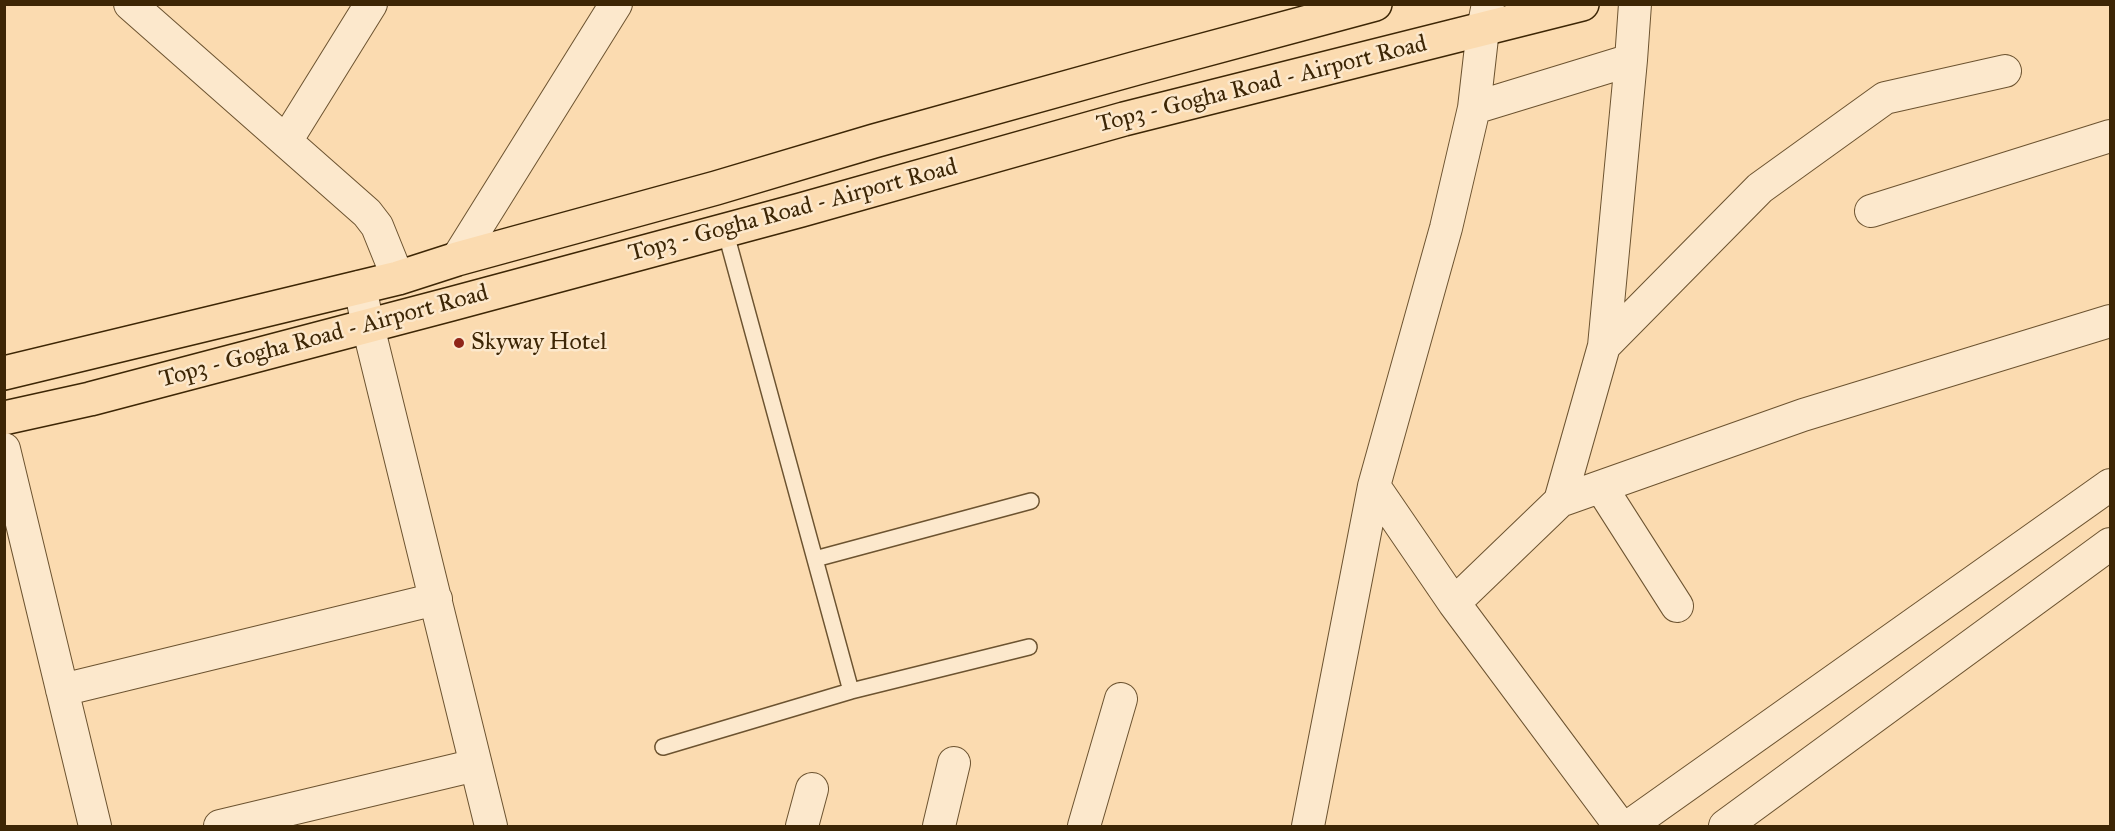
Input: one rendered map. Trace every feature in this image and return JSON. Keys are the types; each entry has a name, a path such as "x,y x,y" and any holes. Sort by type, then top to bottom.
{"main road":[{"path":"4,373 398,278 457,259 716,188 1336,9 1375,4"},
{"name":"Top3 - Gogha Road - Airport Road","path":"4,418 90,399 725,230 1486,17 1582,4"}],"street":[{"path":"130,4 367,213 377,226 398,278"},
{"path":"286,141 371,4"},
{"path":"457,259 616,4"},
{"path":"1560,501 1604,346 1635,4"},
{"path":"1308,826 1374,486 1446,228 1474,108 1486,17"},
{"path":"1474,108 1631,60"},
{"path":"1604,346 1760,188 1885,98 2005,71"},
{"path":"1871,211 2110,136"},
{"path":"360,287 491,826"},
{"path":"1454,603 1560,501 1803,415 2110,321"},
{"path":"4,449 95,826"},
{"path":"1629,826 2110,485"},
{"path":"1374,486 1454,603 1620,826"},
{"path":"1601,487 1677,606"},
{"path":"1725,826 2110,544"},
{"path":"62,690 435,600"},
{"path":"1084,826 1121,699"},
{"path":"939,826 954,763"},
{"path":"220,826 476,765"},
{"path":"802,826 812,789"}],"lane":[{"path":"725,230 851,691"},
{"path":"815,559 1031,501"},
{"path":"663,747 851,691 1029,647"}],"place":[{"name":"Skyway Hotel","path":"459,343"}]}
